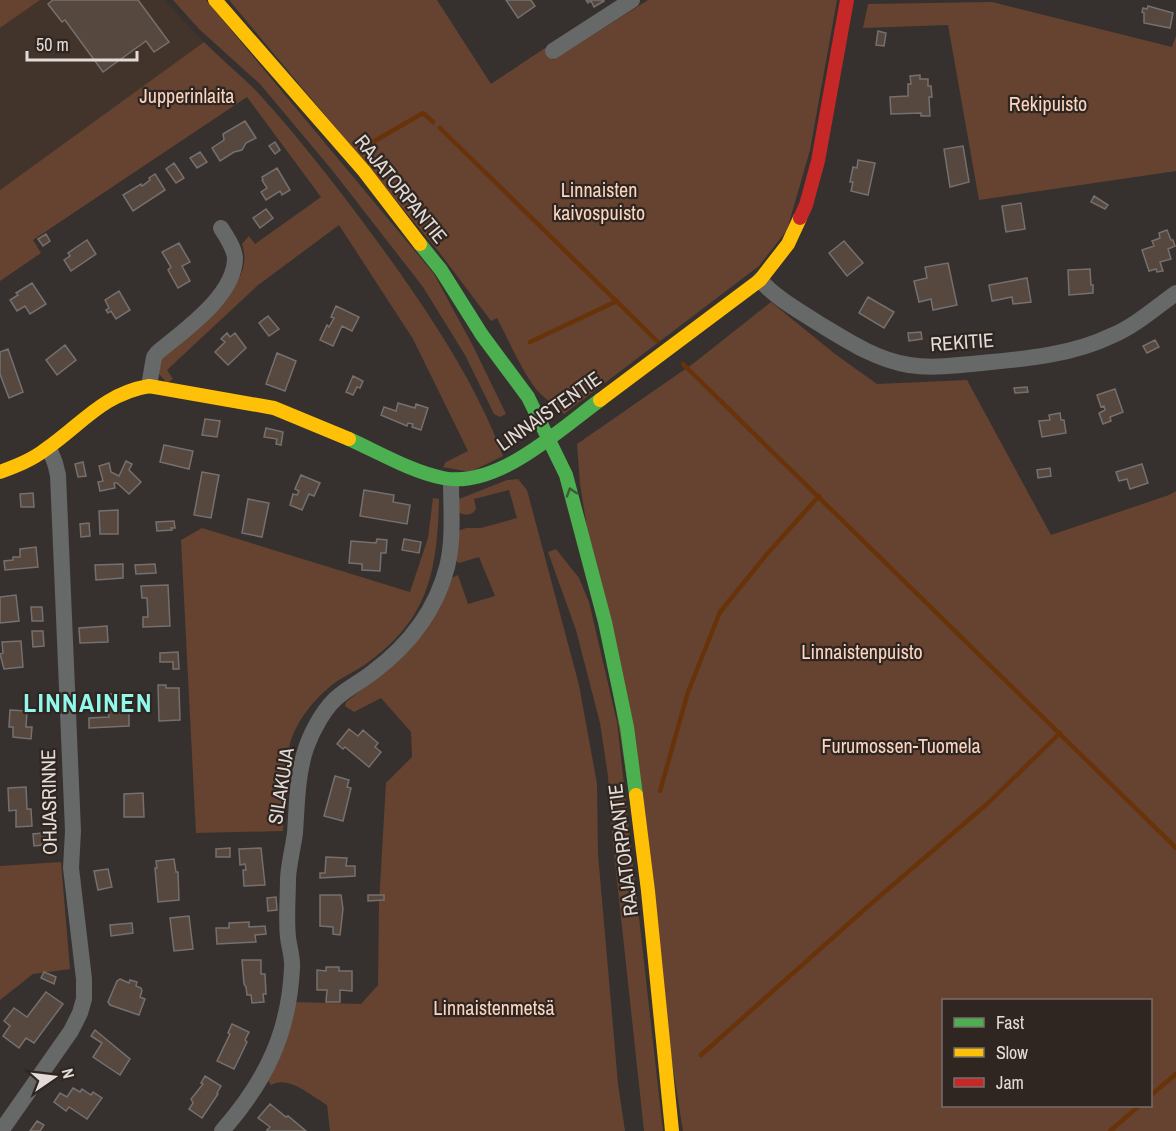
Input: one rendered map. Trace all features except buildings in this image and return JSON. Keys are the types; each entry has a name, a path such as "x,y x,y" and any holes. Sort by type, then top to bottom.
{"main road":[{"name":"RAJATORPANTIE","path":"214,0 364,171 441,270 482,335 528,397 566,474 605,621 635,781 672,1131"},
{"name":"LINNAISTENTIE","path":"0,472 29,461 108,399 135,387 149,386 274,408 430,475 451,481 468,480 511,463 536,447 760,280 774,264 788,244 806,205 818,161 847,0"},
{"name":"RAJATORPANTIE","path":"482,335 516,405"},
{"name":"RAJATORPANTIE","path":"559,500 590,569"}],"street":[{"path":"553,51 632,0"},
{"path":"149,386 154,357 157,353 209,309 231,278 235,256 221,228"},
{"name":"REKITIE","path":"760,280 789,305 864,350 885,359 909,365 942,367 1026,358 1088,345 1134,324 1176,293"},
{"name":"OHJASRINNE","path":"1,1131 71,1032 84,999 84,979 71,868 73,831 58,474 48,448"},
{"name":"SILAKUJA","path":"222,1131 257,1087 284,1026 292,966 288,938 288,874 298,789 306,748 324,714 338,696 384,664 410,639 427,617 447,567 451,524 451,481"}],"shaded area":[{"path":"40,0 164,0 204,42 0,190 0,28"}],"green space":[{"path":"0,0 40,0 0,28"},
{"path":"173,0 206,0 434,274 506,414 500,417 494,414 465,355 423,287 332,170 260,84 199,29"},
{"name":"Linnaisten kaivospuisto","path":"229,0 437,0 491,84 545,48 553,60 648,0 837,0 810,150 787,230 759,266 564,414 539,393 520,364 497,318 491,321 439,252"},
{"name":"Rekipuisto","path":"992,2 1172,47 1176,36 1176,171 979,200 948,25 863,28 868,4"},
{"name":"Jupperinlaita","path":"204,42 278,115 329,177 393,263 425,309 468,380 503,456 470,472 443,467 446,462 468,451 413,339 339,225 257,286 167,370 173,379 167,383 159,374 158,357 235,285 244,265 242,244 249,236 255,244 321,197 247,97 33,240 41,253 0,281 0,190"},
{"name":"Furumossen-Tuomela","path":"771,302 835,354 877,384 967,380 1051,535 1176,491 1176,1131 683,1131 580,484 577,444 694,363"},
{"name":"Linnaistenmetsä","path":"518,479 527,490 579,685 597,784 598,854 618,1084 625,1131 330,1131 327,1105 292,1085 278,1083 271,1085 268,1080 293,1002 361,1004 378,985 379,903 386,783 412,757 411,732 381,698 354,712 345,706 346,702 370,683 449,579 458,575 468,604 495,596 479,557 459,563 454,559 458,531 466,528 481,528 517,518 509,490 474,499 476,509 468,515 458,512 459,499 507,480"},
{"path":"433,498 439,499 438,526 431,573 425,594 402,631 385,649 324,692 310,706 299,723 289,746 283,831 196,833 181,540 202,528 410,592 428,538"},
{"path":"556,549 579,578 589,602 617,722 663,1131 644,1131 612,834 608,776 600,723 576,630 548,552"},
{"path":"61,862 70,969 33,974 0,1000 0,866"}],"waterway":[{"path":"366,146 423,113 433,122"},
{"path":"440,128 657,341"},
{"path":"530,342 617,301"},
{"path":"683,364 1176,848"},
{"path":"660,791 688,692 720,612 767,554 819,496"},
{"path":"701,1055 987,804 1060,733"},
{"path":"1152,1094 1176,1074"},
{"path":"1110,1131 1138,1107"}],"traffic: fast":[{"path":"420,244 441,270 482,335 528,397 566,475 605,622 627,727 636,795"},
{"path":"349,439 419,471 443,478 464,479 485,475 506,466 547,441 600,400"}],"traffic: slow":[{"path":"215,0 364,171 420,244"},
{"path":"600,400 760,280 788,244 800,218"},
{"path":"0,472 41,453 106,403 133,390 149,386 274,408 349,439"},
{"path":"636,795 672,1131"}],"traffic: jam":[{"path":"800,218 806,205 818,161 847,0"}],"district":[{"name":"LINNAINEN","path":"88,703"}],"park label":[{"name":"Linnaistenpuisto","path":"862,652"}]}
